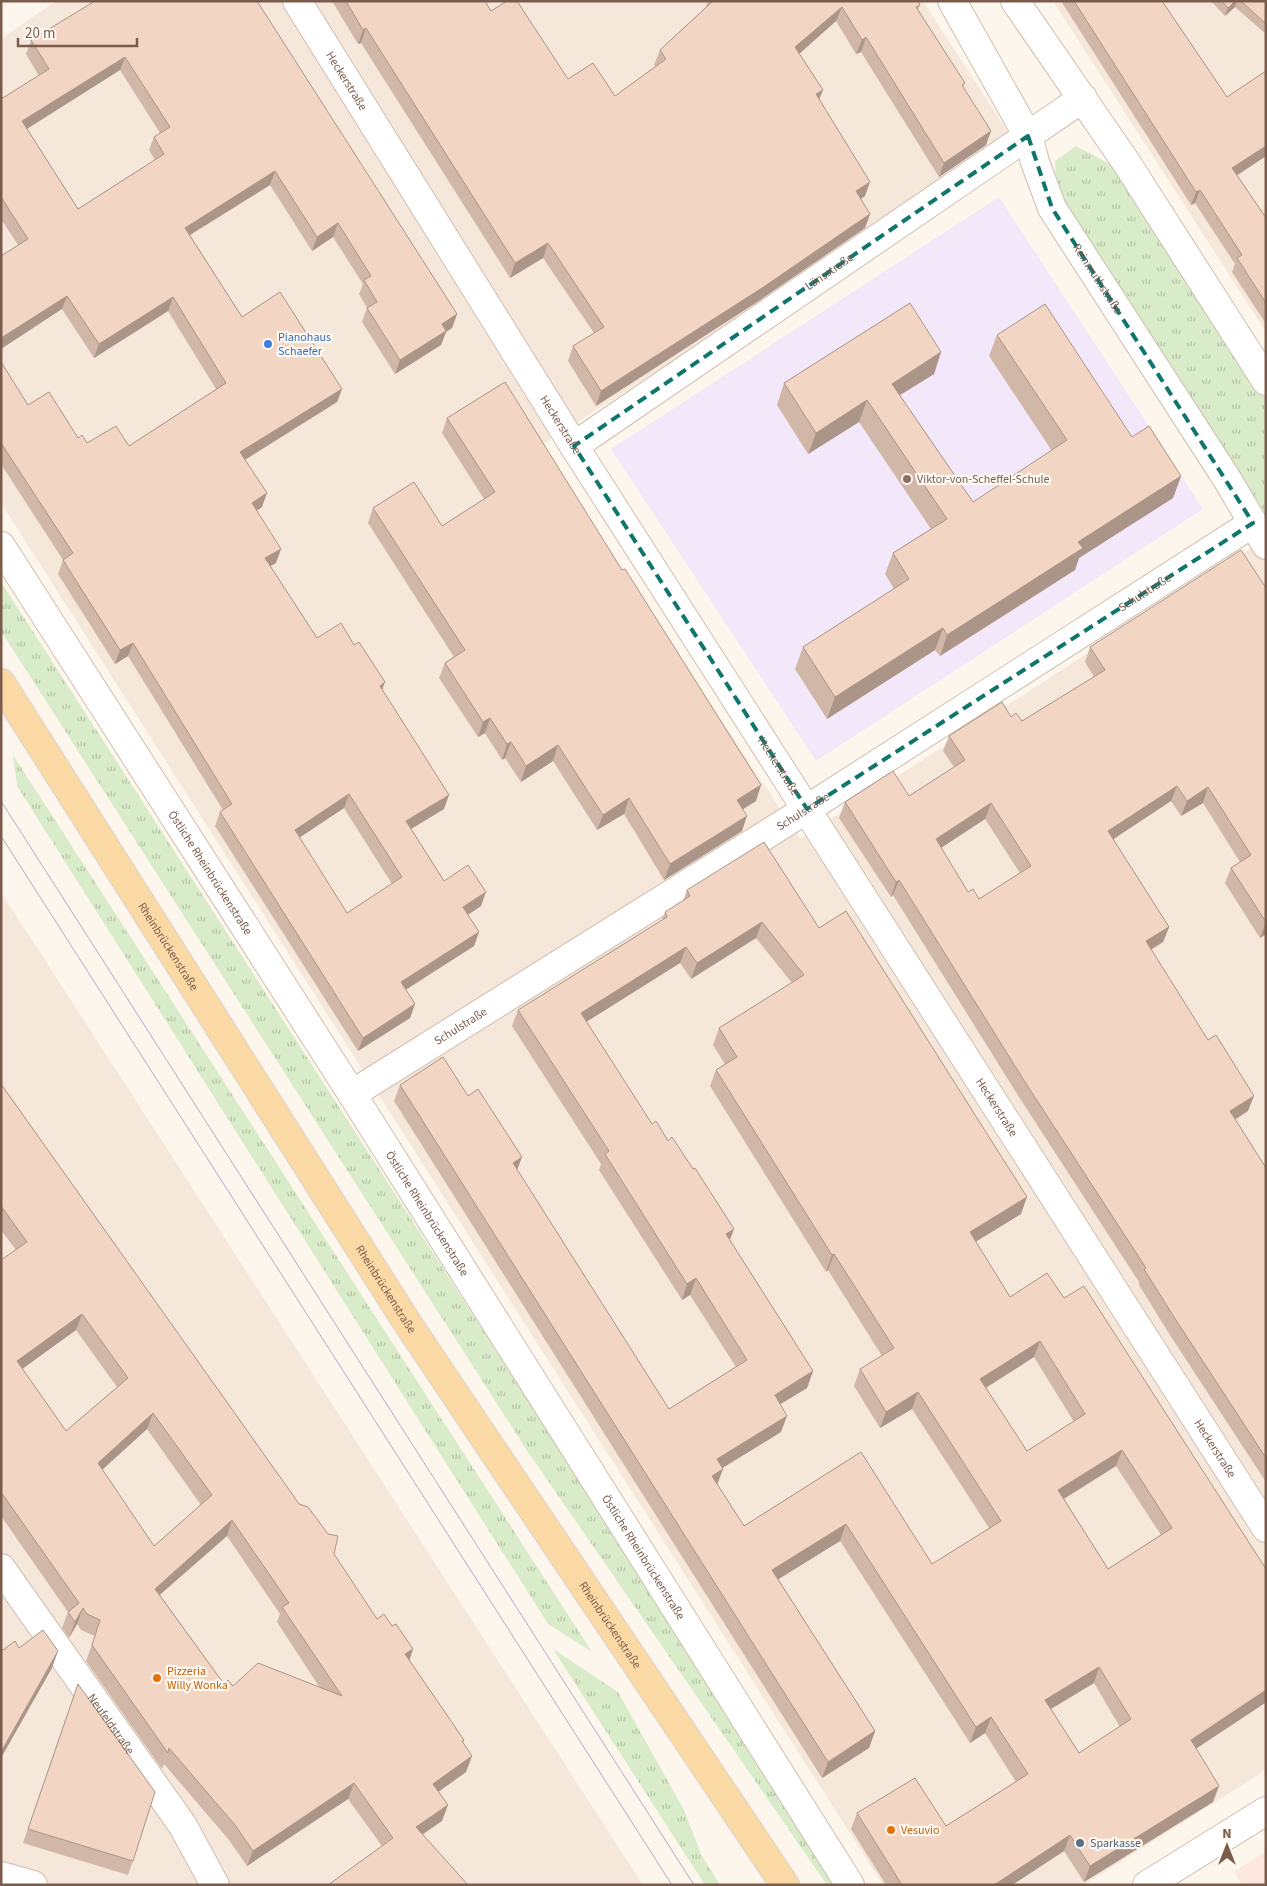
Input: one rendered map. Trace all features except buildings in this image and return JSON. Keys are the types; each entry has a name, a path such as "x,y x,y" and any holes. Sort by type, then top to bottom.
{"main road":[{"name":"Rheinbrückenstraße","path":"1,683 403,1316 785,1885"}],"street":[{"name":"Heckerstraße","path":"297,1 574,446 1266,1528"},
{"name":"Reinmuthstraße","path":"952,1 1028,136 1035,162 1052,208 1221,471 1259,534"},
{"path":"1015,1 1083,98 1266,381"},
{"name":"Lönsstraße","path":"574,446 1083,98"},
{"name":"Schulstraße","path":"352,1094 807,809 1259,534"},
{"name":"Östliche Rheinbrückenstraße","path":"1,546 352,1094 850,1885"},
{"name":"Neufeldstraße","path":"1,1568 183,1826 215,1885"},
{"path":"1147,1885 1266,1811"},
{"path":"1,1876 33,1885"}],"highlighted area":[{"path":"1028,136 1052,208 1253,523 807,809 574,446"}],"shaded area":[{"path":"56,1 923,1 1015,143 540,446 800,839 1254,546 1266,564 1266,1770 1084,1885 883,1885 1,503 1,39"},
{"path":"1053,1 1266,1 1266,332"},
{"name":"Viktor-von-Scheffel-Schule","path":"999,197 1203,509 816,761 611,449"},
{"path":"1,892 643,1885 1,1885"},
{"path":"1266,1851 1266,1885 1242,1885 1234,1872"}],"green space":[{"path":"1076,146 1119,169 1266,398 1266,524 1058,208 1055,161"},
{"path":"1,582 840,1885 827,1885 528,1452 1,631"},
{"path":"13,755 592,1652 548,1624 17,786"},
{"path":"553,1649 618,1692 684,1810 701,1854 720,1885 705,1885"}],"tram line":[{"path":"1,801 694,1885"},
{"path":"1,836 672,1885"}],"place":[{"name":"Pianohaus Schaefer","path":"268,344"},
{"name":"Viktor-von-Scheffel-Schule","path":"907,479"},
{"name":"Pizzeria Willy Wonka","path":"157,1678"},
{"name":"Vesuvio","path":"891,1830"},
{"name":"Sparkasse","path":"1080,1843"}]}
